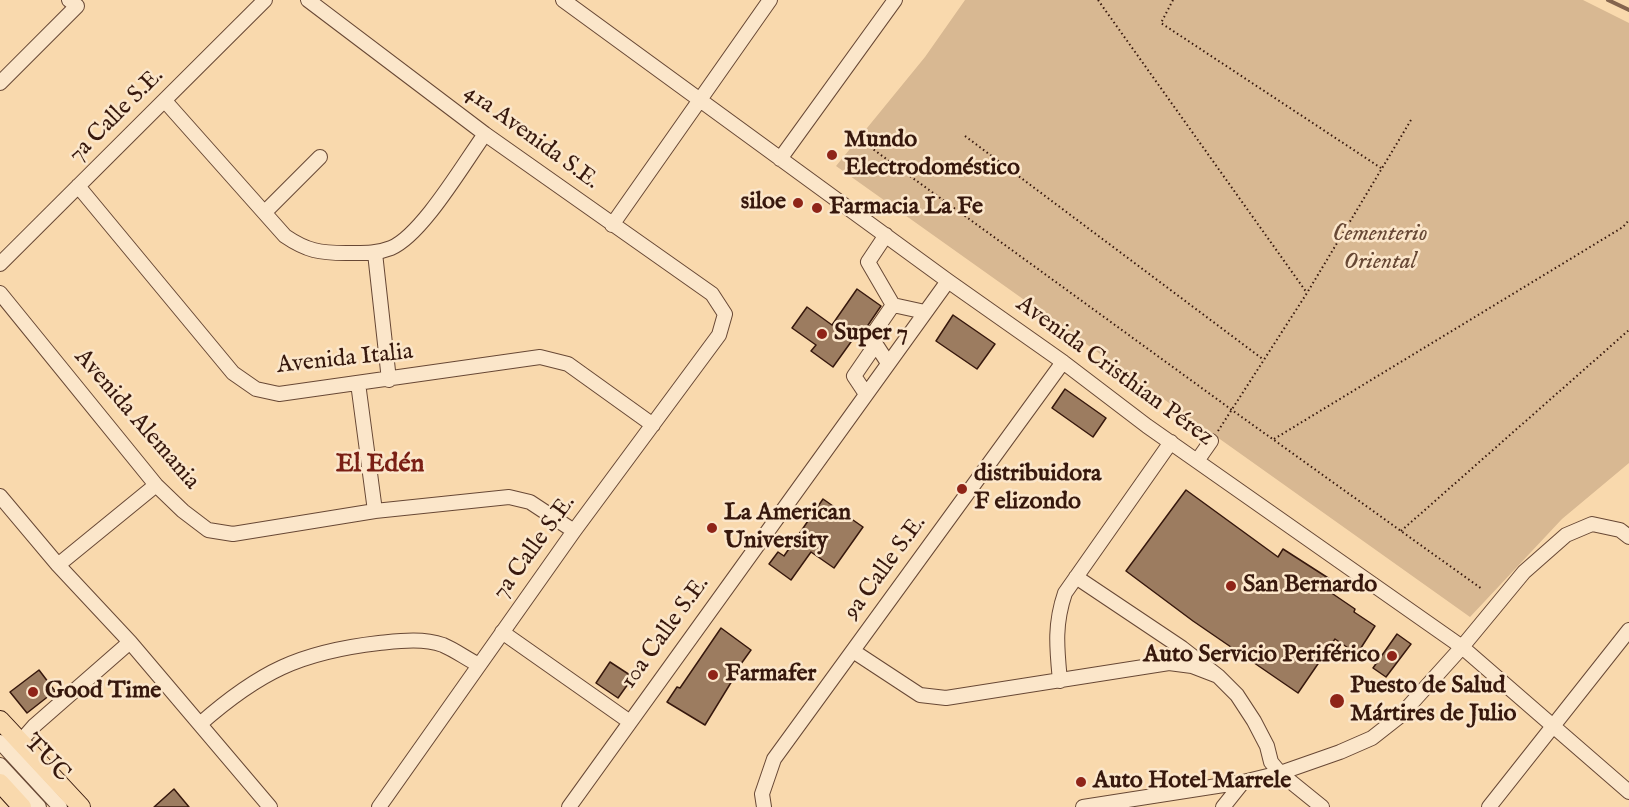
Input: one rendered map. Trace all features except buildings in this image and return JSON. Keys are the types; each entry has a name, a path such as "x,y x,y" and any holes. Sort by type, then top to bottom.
{"main road":[{"path":"0,720 81,807"},
{"path":"0,783 22,807"}],"street":[{"path":"0,83 77,6 69,0"},
{"name":"7a Calle S.E.","path":"0,264 265,0"},
{"name":"41a Avenida S.E.","path":"308,0 484,134 712,294 725,314"},
{"name":"Avenida Cristhian Pérez","path":"563,0 1197,461 1462,647 1629,792"},
{"path":"612,225 770,0"},
{"path":"780,159 889,2"},
{"path":"165,101 285,236 301,247 327,253 375,253 394,247 424,221 484,134"},
{"path":"265,212 320,157"},
{"name":"Avenida Italia","path":"78,186 233,373 256,389 279,394 540,357 568,364 653,425"},
{"path":"886,235 868,262 893,305 925,312"},
{"path":"375,253 389,380"},
{"name":"10a Calle S.E.","path":"568,807 948,280"},
{"name":"Avenida Alemania","path":"0,293 156,485 183,511 208,530 233,534 375,511 509,497 530,502 574,531"},
{"path":"888,363 871,337 893,305"},
{"name":"7a Calle S.E.","path":"379,807 574,531 719,335 725,314"},
{"path":"866,394 854,376 876,344"},
{"name":"9a Calle S.E.","path":"764,807 762,794 774,759 1063,362"},
{"path":"358,383 375,511"},
{"path":"1197,461 1211,441"},
{"path":"1060,681 1056,631 1058,613 1065,593 1171,442"},
{"path":"58,565 156,485"},
{"path":"0,496 58,565 130,642 270,807"},
{"path":"1083,807 1244,782 1280,773 1372,738 1400,716 1462,647 1524,572 1566,535 1592,525 1620,530 1629,537"},
{"path":"1076,577 1182,648 1218,676 1237,695 1267,746 1271,762 1280,773 1322,807"},
{"path":"1489,807 1629,630"},
{"path":"502,632 630,722"},
{"path":"200,724 232,695 271,671 319,653 358,645 413,640 443,645 479,665"},
{"path":"20,742 34,726 130,642"},
{"path":"853,651 920,695 946,698 1169,663 1192,666 1218,676"},
{"name":"TUC","path":"0,742 60,807"},
{"name":"TUC","path":"0,765 39,807"},
{"path":"1223,807 1244,782"}],"path":[{"path":"1098,0 1307,293"},
{"path":"1173,0 1161,23 1381,168"},
{"path":"1211,441 1307,293 1411,120"},
{"path":"965,136 1264,360"},
{"path":"870,147 1482,589"},
{"path":"1274,439 1623,227 1629,220"},
{"path":"1401,531 1629,330"}],"green space":[{"name":"Cementerio Oriental","path":"965,0 1583,0 1629,23 1629,463 1562,519 1470,617 836,166 925,57"}],"waterway":[{"path":"1608,0 1629,10"}],"place":[{"name":"Mundo Electrodoméstico","path":"832,155"},
{"name":"siloe","path":"798,203"},
{"name":"Farmacia La Fe","path":"817,208"},
{"name":"Super 7","path":"822,334"},
{"name":"distribuidora F elizondo","path":"962,489"},
{"name":"La American University","path":"712,528"},
{"name":"San Bernardo","path":"1231,586"},
{"name":"Auto Servicio Periférico","path":"1392,656"},
{"name":"Farmafer","path":"713,675"},
{"name":"Good Time","path":"33,692"},
{"name":"Puesto de Salud Mártires de Julio","path":"1337,701"},
{"name":"Auto Hotel Marrele","path":"1081,782"}],"district":[{"name":"El Edén","path":"380,466"}]}
